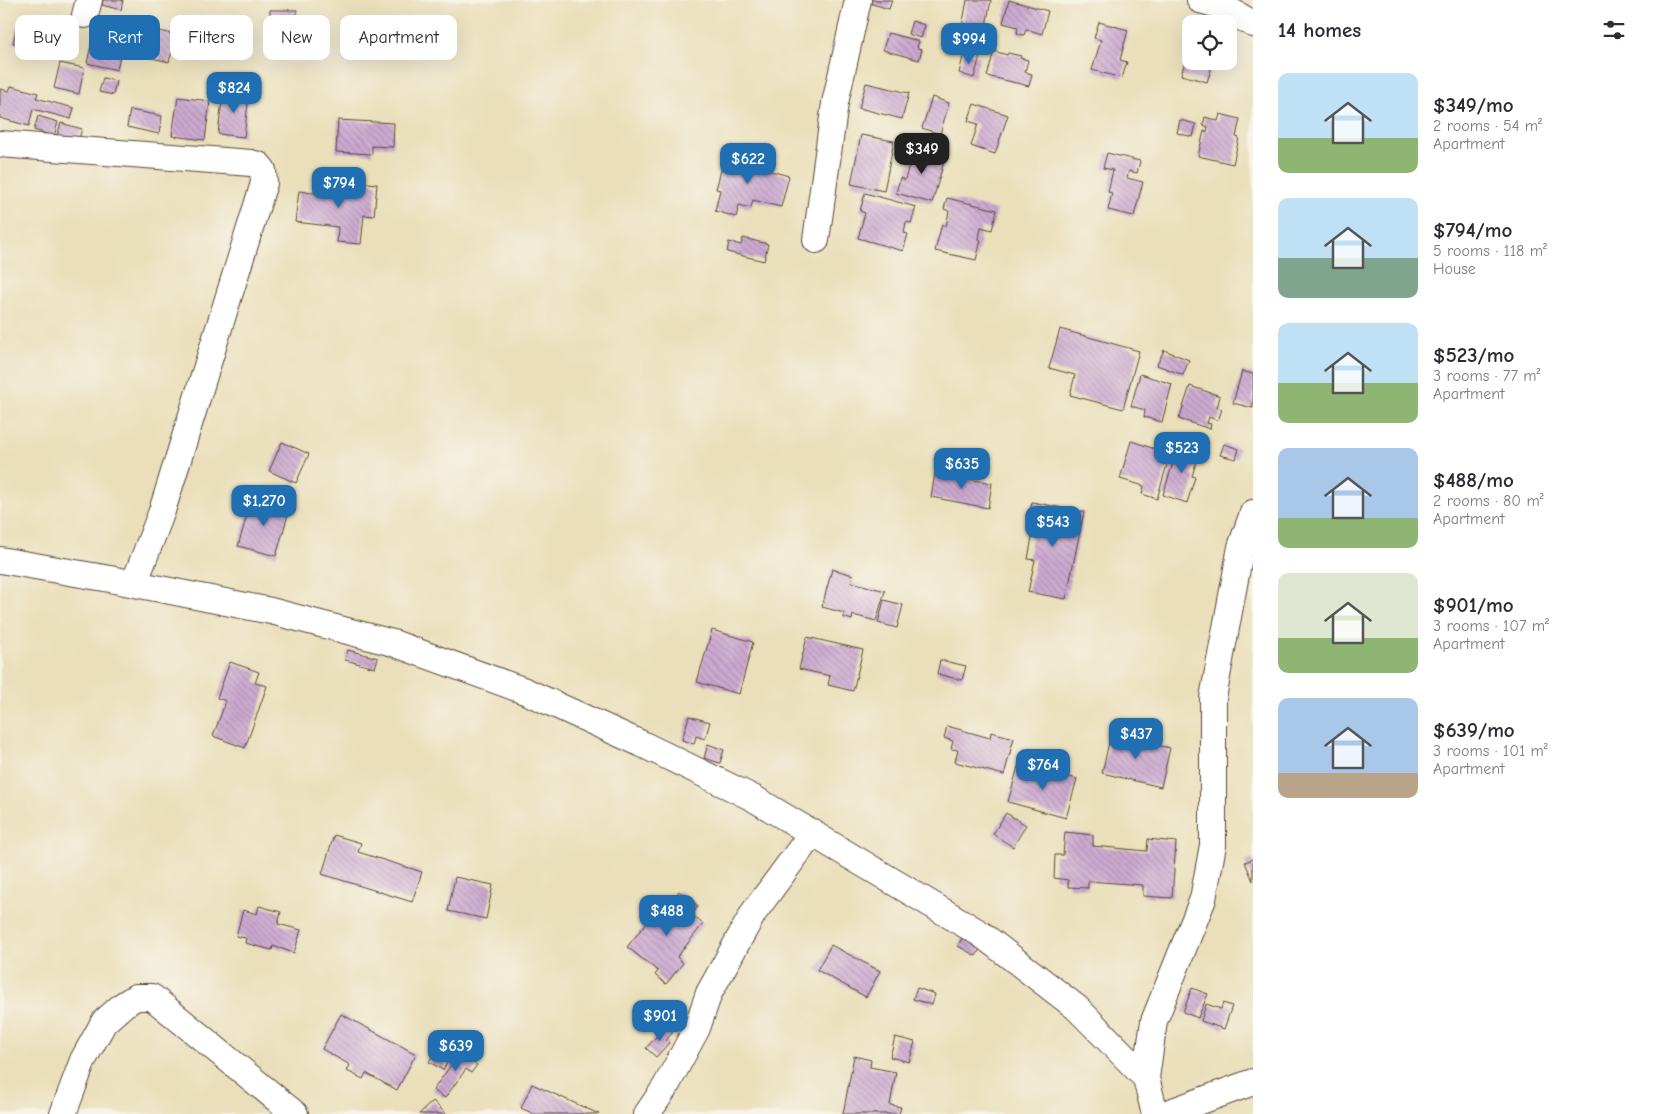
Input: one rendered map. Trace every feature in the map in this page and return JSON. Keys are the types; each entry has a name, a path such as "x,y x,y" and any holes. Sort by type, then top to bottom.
{"street":[{"path":"816,240 835,102 858,0"},
{"path":"1200,0 1222,6 1253,24"},
{"path":"0,144 251,163 260,165 263,170 264,183 162,511 134,584"},
{"path":"1155,1114 1146,1078 1154,1021 1203,899 1213,845 1213,698 1241,546 1253,513"},
{"path":"0,560 134,584 271,612 393,643 516,688 642,744 753,798 813,832 981,934 1077,1008 1146,1078"},
{"path":"648,1114 666,1086 697,1028 709,993 754,912 813,832"},
{"path":"63,1114 83,1060 104,1022 123,1005 136,997 152,997 295,1114"},
{"path":"1165,1114 1253,1082"}],"building":[{"path":"103,0 123,0 121,10 102,5"},
{"path":"866,0 892,0 889,9 866,2"},
{"path":"967,0 991,0 985,31 962,27"},
{"path":"1009,0 1048,11 1042,34 1026,29 1024,35 1017,33 1018,27 1003,23"},
{"path":"270,10 297,10 297,15 270,15"},
{"path":"912,21 925,25 921,38 908,34"},
{"path":"1099,22 1128,30 1120,60 1127,62 1122,78 1092,70 1101,40 1094,38"},
{"path":"160,31 170,34 169,62 160,60"},
{"path":"888,33 919,41 917,48 922,49 919,60 883,50"},
{"path":"994,51 1007,55 1008,53 1021,56 1020,58 1028,60 1025,72 1032,74 1029,86 987,76"},
{"path":"964,53 980,56 974,78 959,73"},
{"path":"89,54 89,60 119,60 117,70 87,63"},
{"path":"60,63 84,68 79,94 54,88"},
{"path":"1182,70 1211,70 1207,82 1181,75"},
{"path":"103,78 116,81 113,95 99,92"},
{"path":"866,83 909,93 902,119 859,108"},
{"path":"11,86 38,93 36,98 74,108 71,119 33,109 29,126 0,118 0,89 9,91"},
{"path":"223,92 249,94 244,137 218,134"},
{"path":"178,97 210,101 205,140 172,136"},
{"path":"932,97 949,103 940,134 922,128"},
{"path":"974,104 1008,115 995,154 971,146 978,124 968,121"},
{"path":"130,110 162,116 159,134 127,127"},
{"path":"1220,114 1240,119 1236,137 1239,138 1233,164 1198,156 1204,131 1207,132 1208,127 1203,125 1205,117 1218,121"},
{"path":"38,116 58,122 54,136 34,130"},
{"path":"338,120 394,123 393,147 372,146 372,154 336,152"},
{"path":"1180,120 1196,124 1193,137 1177,133"},
{"path":"61,123 82,129 77,145 56,139"},
{"path":"861,135 894,141 884,191 851,184"},
{"path":"914,146 946,155 932,203 896,193 900,178 905,180"},
{"path":"726,152 758,161 756,167 789,176 781,207 753,200 751,208 739,205 736,217 715,211 720,190 716,189"},
{"path":"1107,153 1140,161 1137,173 1129,171 1127,178 1143,182 1134,216 1108,210 1112,193 1108,192 1113,170 1103,168"},
{"path":"348,181 377,184 374,216 364,215 361,244 337,242 338,227 295,222 299,191 320,194 321,188 347,191"},
{"path":"865,193 916,207 911,223 906,222 904,233 908,234 903,251 858,238 865,213 860,211"},
{"path":"947,198 997,210 992,230 981,227 979,239 981,240 976,260 935,251 942,224 946,226 949,211 944,209"},
{"path":"743,238 768,244 764,261 727,252 729,242 741,245"},
{"path":"1060,329 1139,351 1123,409 1070,395 1075,375 1049,368"},
{"path":"1164,350 1189,360 1183,375 1157,365"},
{"path":"1242,371 1253,374 1253,408 1233,403"},
{"path":"1140,374 1172,384 1162,422 1144,417 1145,410 1131,406"},
{"path":"1190,386 1220,396 1217,408 1222,409 1218,421 1209,417 1207,423 1211,424 1210,429 1179,419"},
{"path":"1131,441 1170,454 1157,499 1142,494 1144,486 1120,479"},
{"path":"282,442 309,454 296,483 269,471"},
{"path":"1179,444 1200,450 1192,476 1195,477 1187,503 1163,495"},
{"path":"1224,444 1239,449 1236,459 1220,455"},
{"path":"935,473 992,483 988,508 931,497"},
{"path":"252,498 290,508 276,556 238,546"},
{"path":"1032,502 1084,512 1066,599 1028,592 1035,560 1028,559 1033,532 1027,531"},
{"path":"832,569 853,575 851,582 885,591 876,621 853,615 852,620 843,617 844,613 822,607"},
{"path":"884,600 903,605 897,628 878,623"},
{"path":"712,630 753,642 739,694 697,682"},
{"path":"807,637 863,650 853,691 828,685 830,676 799,669"},
{"path":"348,650 378,658 375,668 345,660"},
{"path":"940,660 966,666 962,680 937,674"},
{"path":"230,662 259,672 255,683 267,686 245,748 213,736 226,701 217,698"},
{"path":"689,716 710,722 705,739 696,736 694,744 682,740"},
{"path":"947,726 990,738 991,732 1014,738 1004,775 955,762 958,750 951,749 953,741 944,738"},
{"path":"1111,734 1170,748 1161,787 1102,773"},
{"path":"708,744 724,750 720,763 704,758"},
{"path":"1019,763 1077,779 1066,818 1008,802"},
{"path":"1006,813 1026,825 1013,847 993,834"},
{"path":"1065,832 1093,835 1093,846 1147,851 1148,839 1176,842 1172,898 1143,896 1143,885 1088,881 1088,888 1068,887 1068,880 1054,878 1055,855 1063,855"},
{"path":"334,835 361,843 358,852 422,872 412,902 322,874"},
{"path":"1253,859 1253,881 1245,862"},
{"path":"455,877 493,885 486,919 448,911"},
{"path":"679,891 698,906 692,915 703,924 677,957 683,963 666,984 655,975 658,971 627,947 651,917 661,924 670,913 665,909"},
{"path":"259,906 281,912 278,924 301,930 294,953 273,946 272,950 245,943 246,938 236,936 243,910 257,914"},
{"path":"964,935 982,945 976,956 958,946"},
{"path":"831,945 880,971 866,997 817,970"},
{"path":"917,988 935,994 932,1005 913,999"},
{"path":"1192,988 1208,994 1198,1018 1183,1012"},
{"path":"1223,1003 1232,1006 1224,1029 1201,1021 1206,1004 1221,1009"},
{"path":"639,1008 649,1014 646,1020 636,1014"},
{"path":"341,1014 416,1054 397,1090 366,1073 363,1079 347,1071 350,1065 322,1049"},
{"path":"666,1026 673,1032 666,1040 669,1043 656,1057 646,1048"},
{"path":"895,1037 915,1042 909,1062 890,1057"},
{"path":"440,1041 455,1048 443,1070 429,1062"},
{"path":"465,1046 477,1054 472,1061 477,1065 471,1073 466,1069 445,1098 433,1090"},
{"path":"854,1056 871,1060 870,1067 896,1072 890,1105 901,1107 899,1114 843,1114"},
{"path":"532,1084 599,1114 534,1114 521,1108"},
{"path":"433,1101 446,1114 419,1114"}]}
